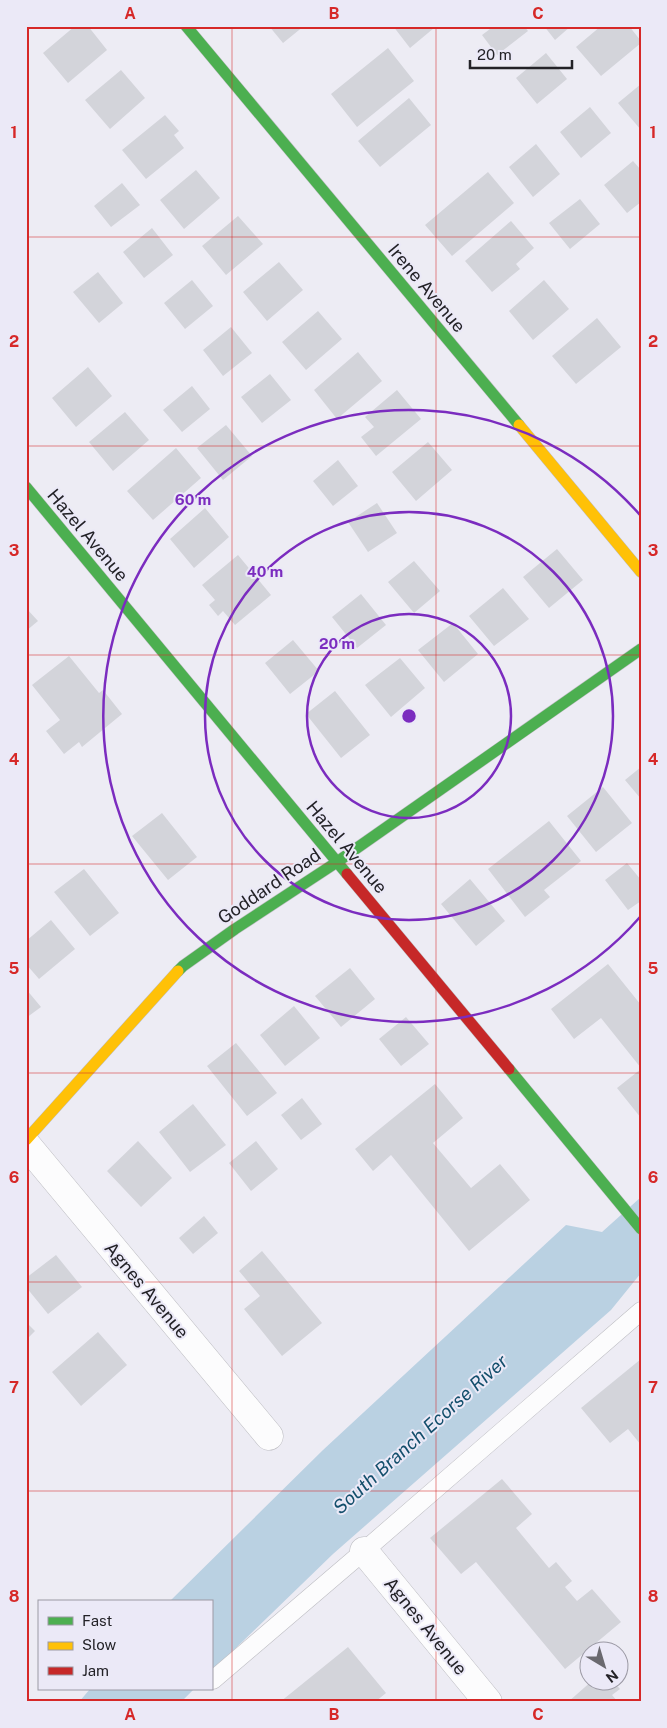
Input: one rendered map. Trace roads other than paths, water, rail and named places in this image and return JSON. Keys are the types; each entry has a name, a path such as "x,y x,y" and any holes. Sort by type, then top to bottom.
{"street":[{"name":"Irene Avenue","path":"186,26 641,572"},
{"name":"Hazel Avenue","path":"26,487 641,1228"},
{"name":"Goddard Road","path":"26,1140 183,966 235,929 337,862 641,649"},
{"name":"Agnes Avenue","path":"26,1144 269,1436"},
{"name":"Agnes Avenue","path":"364,1551 488,1702"}],"lane":[{"path":"213,1680 641,1311"}],"water":[{"name":"South Branch Ecorse River","path":"641,1197 641,1273 611,1310 333,1554 212,1671 212,1600 171,1600 323,1450 566,1225 602,1232"},
{"path":"89,1690 193,1690 181,1702 79,1702"}]}
